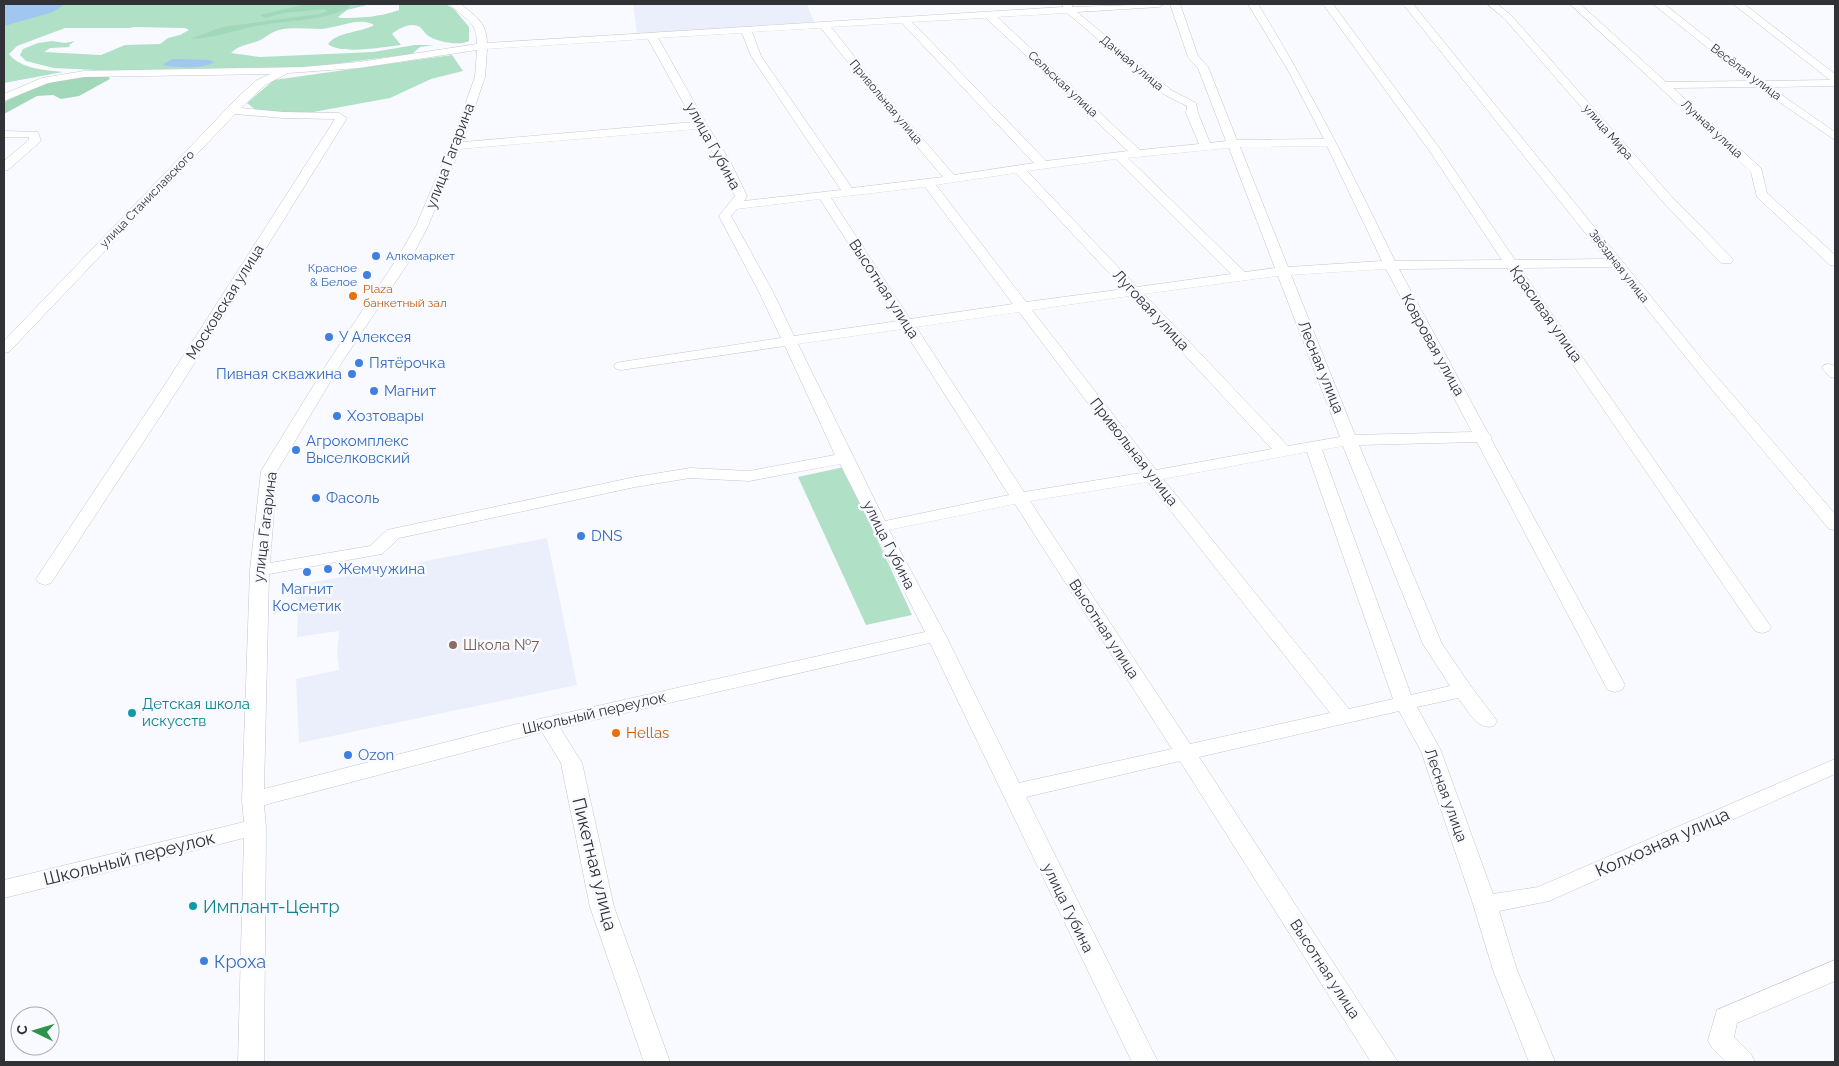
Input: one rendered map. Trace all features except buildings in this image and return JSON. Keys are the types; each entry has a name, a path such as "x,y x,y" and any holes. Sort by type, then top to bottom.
{"street":[{"name":"улица Гагарина","path":"251,1062 255,827 253,800 259,570 269,471 335,362 404,257 422,226 456,146 480,77 482,31 456,4"},
{"name":"Сельская улица","path":"971,4 1138,154"},
{"path":"4,98 46,80 84,74 303,70 482,46 746,30 822,24 887,16 904,19 1068,6 1159,4"},
{"name":"Лесная улица","path":"1175,4 1193,57 1203,67 1282,271 1434,644 1463,690 1487,721"},
{"name":"Ковровая улица","path":"1253,4 1294,72 1332,142 1390,265 1484,437 1615,685"},
{"name":"Красивая улица","path":"1328,4 1436,151 1499,243 1511,264 1762,627"},
{"name":"Звёздная улица","path":"1408,4 1682,345 1835,525"},
{"name":"улица Мира","path":"1492,4 1508,17 1667,199 1726,260"},
{"name":"Лунная улица","path":"1575,4 1757,171 1761,194 1835,262"},
{"name":"Весёлая улица","path":"1658,4 1760,84 1835,136"},
{"path":"1738,4 1835,79"},
{"name":"Дачная улица","path":"1068,6 1167,92 1184,99 1192,105 1192,113 1206,146"},
{"path":"904,19 1043,165"},
{"name":"Привольная улица","path":"822,24 951,179"},
{"path":"746,30 756,56 849,192"},
{"name":"улица Губина","path":"652,35 701,125 724,161 741,196 724,216 766,292 845,458 936,636 1145,1062"},
{"name":"улица Станиславского","path":"4,349 232,110 268,78 278,74 303,70"},
{"path":"1664,85 1835,84"},
{"name":"Московская улица","path":"45,579 174,383 342,118 339,116 283,115 232,110"},
{"path":"456,146 701,125"},
{"path":"4,134 34,134 35,141 4,167"},
{"path":"732,206 824,196 1043,165 1206,146 1332,142"},
{"path":"1120,156 1241,276"},
{"name":"Луговая улица","path":"1018,169 1284,452"},
{"name":"Привольная улица","path":"928,182 1021,307 1152,476 1344,717"},
{"name":"Высотная улица","path":"824,196 1385,1062"},
{"path":"621,366 1282,271 1390,265 1616,263"},
{"path":"880,527 1018,498 1350,440 1484,437"},
{"name":"Лесная улица","path":"1312,446 1404,703 1431,751 1485,904 1505,970 1542,1062"},
{"path":"259,570 376,550 392,534 635,482 690,473 749,476 845,458"},
{"name":"Школьный переулок","path":"253,800 513,732 936,636"},
{"path":"1012,792 1463,690"},
{"name":"Пикетная улица","path":"548,725 571,763 602,907 657,1062"},
{"name":"Колхозная улица","path":"1485,904 1542,894 1835,766"},
{"name":"Школьный переулок","path":"4,889 255,827"},
{"path":"1742,1062 1720,1040 1726,1017 1835,970"}],"shaded area":[{"path":"633,4 807,4 814,22 637,33"},
{"name":"Школа №7","path":"547,538 577,685 299,743 296,679 339,670 337,652 339,631 297,637 299,585"}],"green space":[{"path":"4,4 371,4 347,10 338,17 341,18 385,14 399,10 399,4 446,4 454,9 469,27 469,41 450,43 429,36 418,26 410,25 392,34 401,45 352,50 328,44 344,34 363,30 374,25 355,22 321,29 295,28 279,30 258,41 240,47 231,53 260,57 373,52 415,45 434,45 420,47 412,54 302,68 116,71 54,68 26,61 20,55 23,49 38,43 75,41 69,45 70,47 50,48 44,52 101,55 125,45 160,44 168,38 189,30 185,28 134,27 65,28 17,46 9,54 26,66 63,72 4,83"},
{"path":"307,4 349,4 349,8 317,18 262,25 217,36 190,39 222,27 319,14 327,11 324,9 284,13 265,18 260,15"},
{"path":"452,55 463,71 431,79 390,98 308,113 258,112 247,103 274,80"},
{"path":"108,76 110,79 79,96 61,99 53,95 37,96 4,114 4,102 37,86 73,77"},
{"path":"844,467 912,615 866,625 798,477"}],"water":[{"path":"8,4 65,4 53,12 4,26 4,8"},
{"path":"173,59 209,60 214,62 204,66 190,67 175,67 163,64"}],"place":[{"name":"Алкомаркет","path":"376,256"},
{"name":"Красное & Белое","path":"367,275"},
{"name":"Plaza банкетный зал","path":"353,296"},
{"name":"У Алексея","path":"329,337"},
{"name":"Пятёрочка","path":"359,363"},
{"name":"Пивная скважина","path":"352,374"},
{"name":"Магнит","path":"374,391"},
{"name":"Хозтовары","path":"337,416"},
{"name":"Агрокомплекс Выселковский","path":"296,450"},
{"name":"Фасоль","path":"316,498"},
{"name":"DNS","path":"581,536"},
{"name":"Жемчужина","path":"328,569"},
{"name":"Магнит Косметик","path":"307,572"},
{"name":"Школа №7","path":"453,645"},
{"name":"Детская школа искусств","path":"132,713"},
{"name":"Hellas","path":"616,733"},
{"name":"Ozon","path":"348,755"},
{"name":"Имплант-Центр","path":"193,906"},
{"name":"Кроха","path":"204,961"}]}
